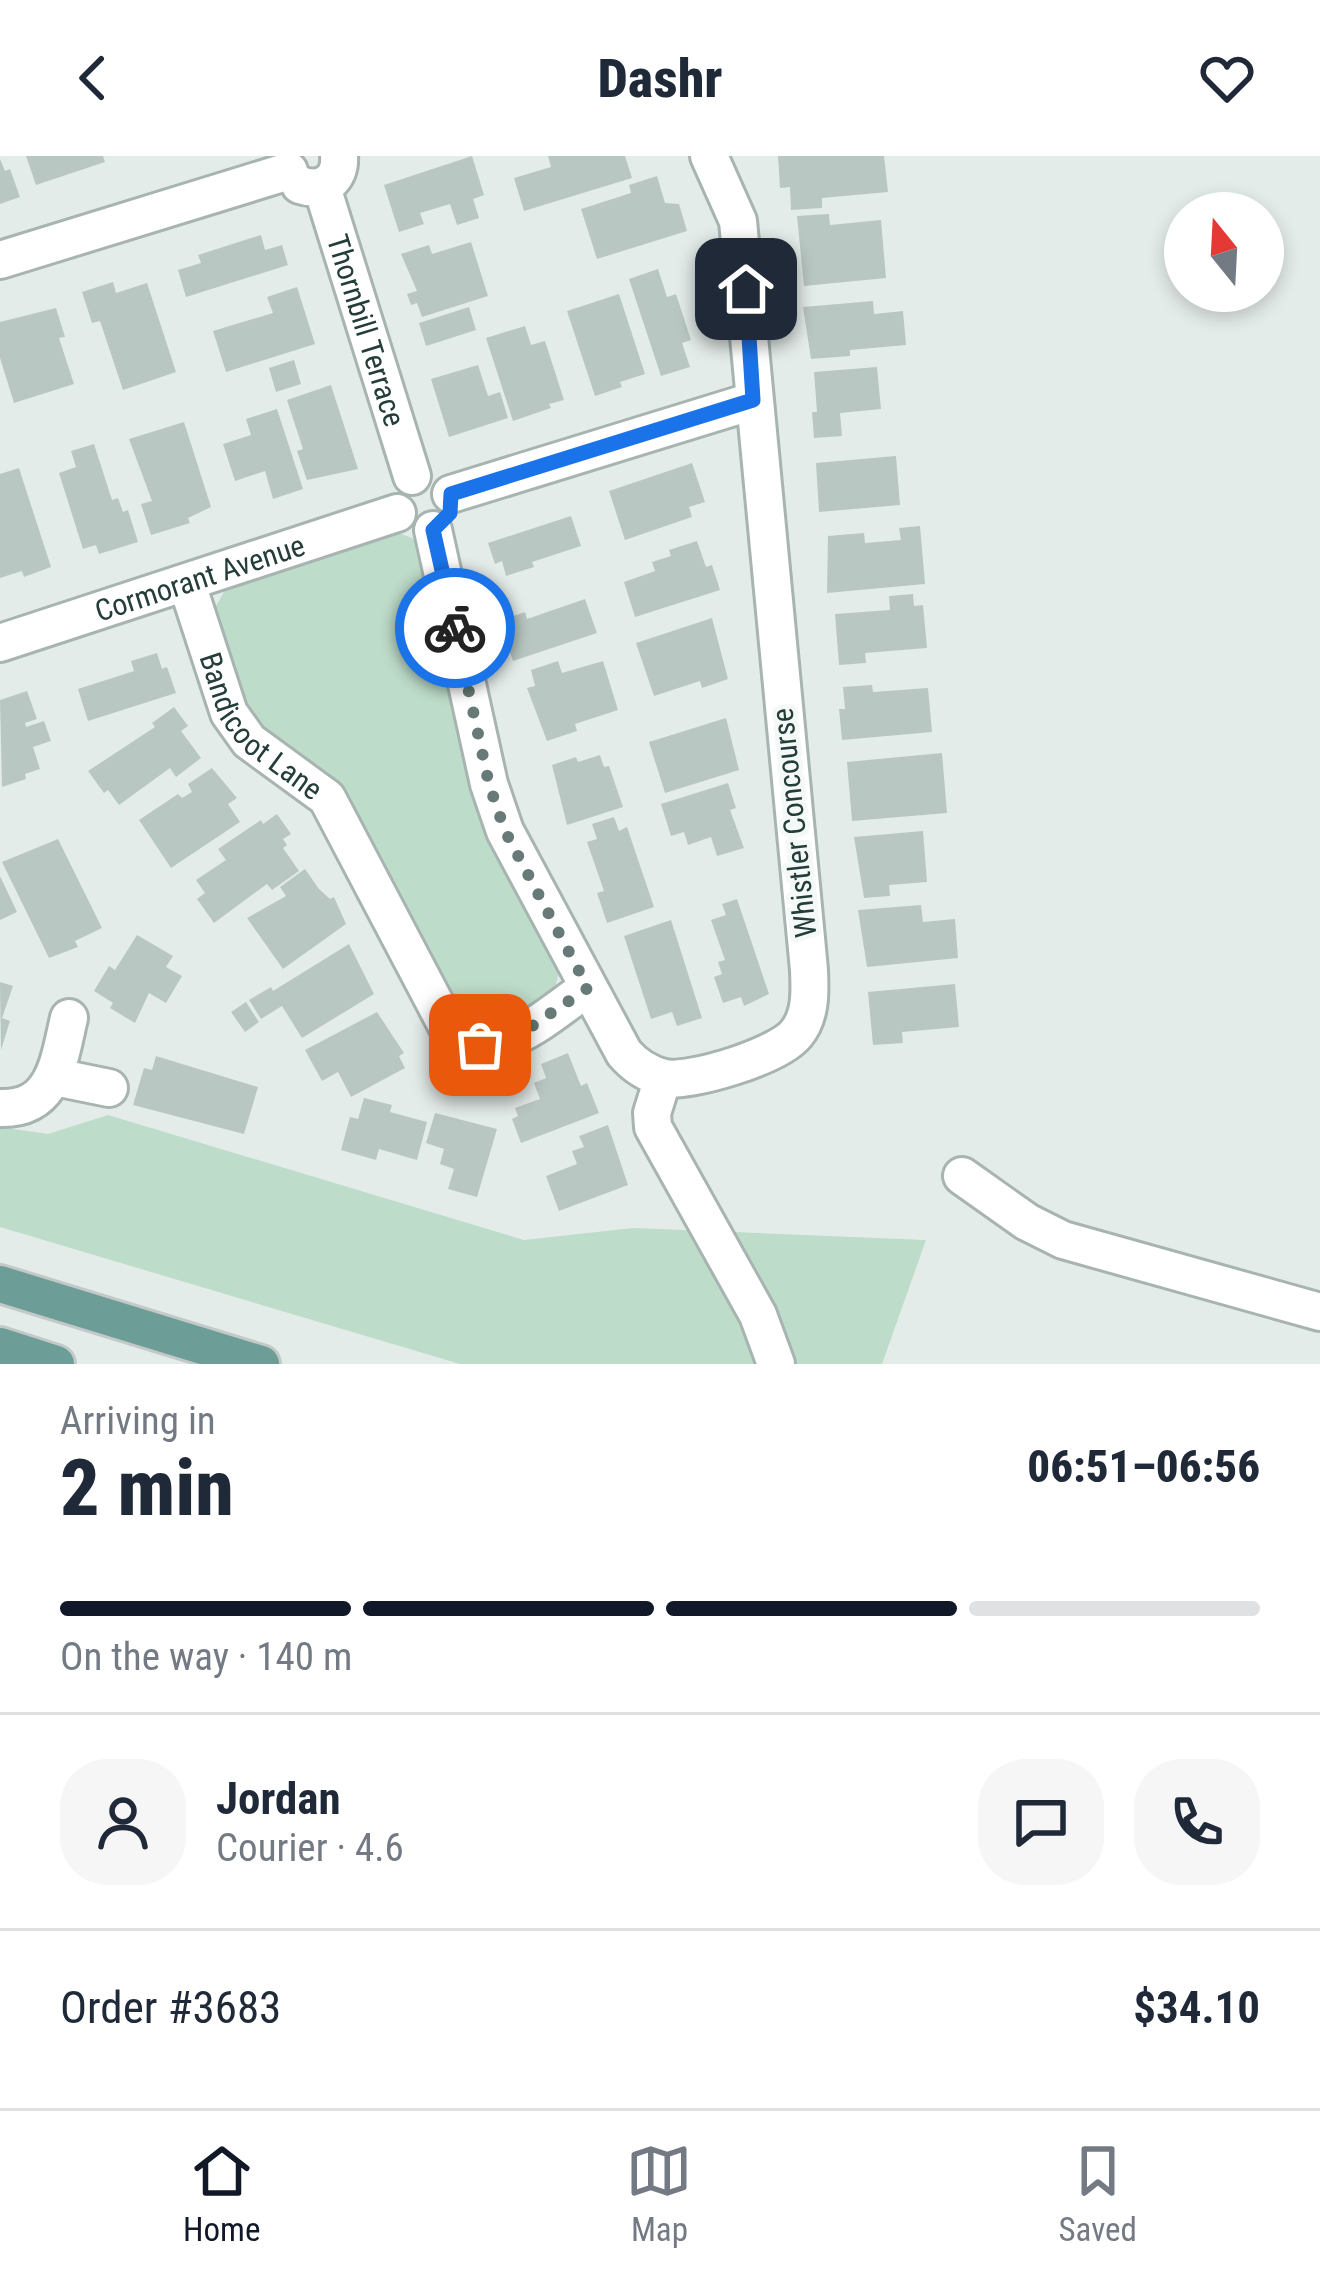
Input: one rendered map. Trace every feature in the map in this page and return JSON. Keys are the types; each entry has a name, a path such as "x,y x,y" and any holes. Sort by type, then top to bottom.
{"main road":[{"path":"0,1283 261,1364"},
{"path":"0,1346 56,1364"}],"street":[{"name":"Whistler Concourse","path":"663,1078 698,1076 780,1047 799,1030 810,994 738,221 709,156"},
{"path":"0,260 288,163 299,184 336,164"},
{"name":"Thornbill Terrace","path":"336,164 412,476"},
{"path":"451,494 753,400"},
{"path":"432,475 451,494 450,513 433,530 410,528 397,514 395,496 412,476 432,475"},
{"name":"Cormorant Avenue","path":"0,643 397,514"},
{"path":"433,530 489,784 505,831 624,1054 663,1078 652,1112 653,1127 758,1316 776,1364"},
{"name":"Bandicoot Lane","path":"187,584 229,713 249,741 327,798 447,1026 473,1044 504,1043 588,988"},
{"path":"0,1108 33,1101 48,1090 69,1018"},
{"path":"55,1077 110,1088"},
{"path":"962,1176 1027,1222 1063,1240 1320,1312"}],"green space":[{"path":"393,531 412,538 420,547 478,792 519,896 558,973 543,1005 500,1026 485,1027 460,1018 347,817 253,725 214,624 215,608 230,581"},
{"path":"108,1115 524,1240 633,1228 926,1240 882,1364 460,1364 0,1227 0,1127 48,1134"}],"building":[{"path":"26,156 103,156 105,162 36,185"},
{"path":"472,156 484,195 473,199 479,218 457,225 450,204 420,213 424,224 399,232 384,185"},
{"path":"548,156 625,156 632,178 524,211 514,178 551,167"},
{"path":"778,156 884,156 888,192 822,198 822,208 791,210 790,187 780,188"},
{"path":"0,159 5,171 10,169 20,197 0,204"},
{"path":"657,176 665,203 679,204 687,231 597,259 581,209 631,193 629,185"},
{"path":"829,214 830,225 881,220 886,278 804,286 797,216"},
{"path":"261,235 265,250 282,245 288,265 186,297 178,270 201,263 198,255"},
{"path":"471,242 488,296 422,317 407,294 417,291 401,254 429,245 432,254"},
{"path":"658,269 667,297 676,294 691,340 682,343 690,367 661,376 629,279"},
{"path":"113,282 116,293 147,283 176,372 123,390 100,321 92,323 82,292"},
{"path":"297,287 315,344 226,372 213,331 273,313 267,297"},
{"path":"619,294 645,374 595,396 567,311"},
{"path":"873,301 874,314 903,311 906,345 811,359 803,307"},
{"path":"469,307 476,330 426,346 419,323"},
{"path":"56,308 65,337 59,338 74,384 14,403 0,358 0,322"},
{"path":"525,326 531,345 545,341 564,400 513,421 486,338"},
{"path":"294,360 301,384 276,392 269,368"},
{"path":"478,365 488,396 500,392 508,418 449,437 431,379"},
{"path":"877,367 881,409 840,413 842,436 814,438 814,372"},
{"path":"331,385 358,469 307,480 297,451 303,449 287,400"},
{"path":"277,409 303,489 273,499 265,471 235,481 223,444 251,435 246,419"},
{"path":"184,422 211,507 188,518 190,523 151,535 141,504 152,501 129,439"},
{"path":"94,444 112,500 118,498 123,512 128,510 138,542 99,554 96,545 83,549 59,473 76,467 71,451"},
{"path":"896,456 900,505 819,512 816,463"},
{"path":"692,463 705,502 689,507 692,517 625,540 609,491"},
{"path":"19,468 51,567 24,577 22,571 0,578 0,474"},
{"path":"571,516 581,546 506,576 502,561 495,564 488,543"},
{"path":"920,526 925,584 827,593 828,536 864,533 865,543 901,540 899,528"},
{"path":"697,541 720,590 635,617 624,582 655,571 652,562 671,556 669,550"},
{"path":"913,594 914,606 923,605 927,648 865,653 866,663 839,665 835,614 890,610 889,596"},
{"path":"585,599 597,633 513,661 504,633 509,632 505,619 525,612 527,619"},
{"path":"712,618 728,679 702,688 700,681 654,696 636,643"},
{"path":"157,653 176,693 88,721 78,689 134,671 131,661"},
{"path":"558,661 562,673 603,661 618,710 575,724 577,731 547,741 527,688 535,686 531,670"},
{"path":"872,685 873,692 928,688 932,732 842,740 843,687"},
{"path":"27,691 37,719 25,723 26,727 44,721 51,741 33,747 40,769 2,787 0,700"},
{"path":"174,707 188,726 181,731 201,758 176,777 170,768 119,805 88,771 155,727 152,723"},
{"path":"726,718 739,770 665,793 649,742"},
{"path":"942,753 947,813 852,821 847,762"},
{"path":"600,755 604,767 609,766 623,807 567,825 552,765"},
{"path":"212,768 237,798 228,804 240,822 171,868 139,820 178,794 182,798 192,792 188,784"},
{"path":"728,783 736,808 730,810 744,848 717,856 711,837 688,845 684,832 671,836 661,804"},
{"path":"277,814 291,834 283,839 287,845 283,848 299,871 272,890 267,884 214,923 197,899 205,893 196,880 226,860 218,849"},
{"path":"614,817 619,831 627,827 654,907 607,923 597,893 604,891 587,842 597,839 592,824"},
{"path":"923,831 927,882 889,885 890,896 864,898 854,837"},
{"path":"58,839 102,928 75,941 78,947 49,958 2,862"},
{"path":"305,869 319,889 330,899 334,897 346,924 283,969 247,918 286,896 280,887"},
{"path":"0,876 17,912 0,920"},
{"path":"737,899 769,994 744,1006 741,997 723,1003 714,977 722,974 718,962 725,960 711,920 726,915 722,904"},
{"path":"921,905 923,922 955,919 958,958 867,967 858,910"},
{"path":"671,920 702,1018 677,1026 672,1012 651,1019 624,936"},
{"path":"137,935 173,956 166,967 182,976 166,1003 149,993 135,1023 94,991 109,966 115,970"},
{"path":"349,944 374,994 302,1038 282,1006 261,1019 249,1000 271,987 273,991"},
{"path":"0,982 13,986 2,1018 10,1021 1,1050"},
{"path":"955,984 959,1027 902,1032 903,1043 873,1045 868,992"},
{"path":"246,1002 259,1022 245,1032 231,1012"},
{"path":"377,1012 404,1053 399,1056 405,1068 351,1097 338,1072 322,1081 305,1050"},
{"path":"568,1053 599,1113 521,1143 512,1119 518,1116 515,1108 540,1099 534,1083 546,1078 541,1064"},
{"path":"156,1056 258,1087 244,1134 133,1105 144,1068 152,1070"},
{"path":"364,1098 392,1105 390,1112 427,1122 417,1160 379,1149 376,1160 341,1150 350,1117 358,1119"},
{"path":"435,1113 497,1129 477,1197 448,1189 454,1169 440,1164 444,1149 426,1143"},
{"path":"608,1125 628,1185 559,1211 546,1176 577,1164 572,1151 584,1147 579,1136"}],"way so far":[{"path":"455,628 489,784 505,831 588,988 510,1041 480,1045"}],"route":[{"path":"455,628 433,530 450,513 451,494 753,400 746,289"}]}
